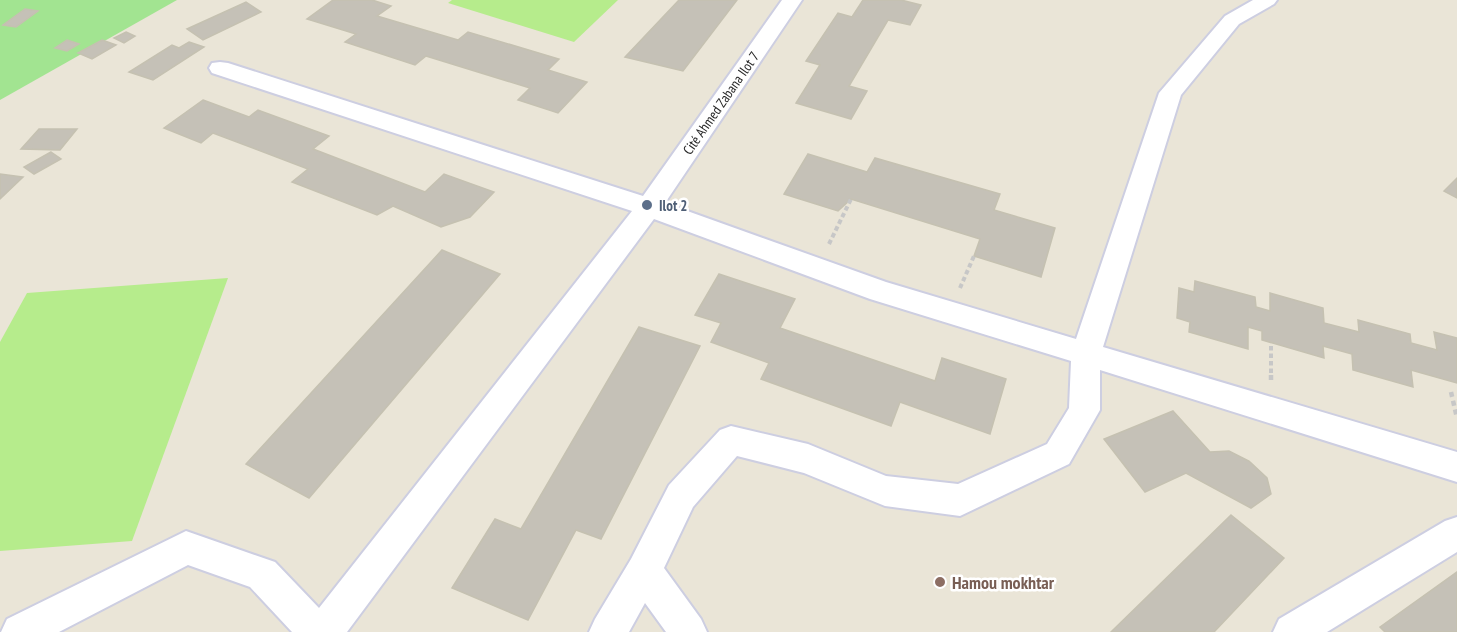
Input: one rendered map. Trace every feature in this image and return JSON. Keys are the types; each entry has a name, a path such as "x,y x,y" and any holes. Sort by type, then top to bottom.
{"street":[{"name":"Cité Ahmed Zabana Ilot 7","path":"324,632 649,207 792,0"},
{"path":"608,632 644,571 681,496 730,440 808,459 885,491 960,500 1058,454 1084,410 1086,353 1170,93 1232,20 1267,0"},
{"path":"220,68 649,207 880,291 1457,467"},
{"path":"1294,632 1457,533"},
{"path":"20,632 186,548 262,574 317,632"},
{"path":"644,571 688,632"}],"path":[{"path":"830,244 851,199"},
{"path":"958,294 974,256"},
{"path":"1271,346 1271,389"},
{"path":"1450,392 1457,418"}],"green space":[{"path":"0,0 177,0 0,100"},
{"path":"452,0 618,0 574,42 448,3"},
{"path":"228,278 132,541 0,551 0,342 27,293"}],"building":[{"path":"333,0 372,0 391,6 377,16 458,40 468,32 559,59 548,70 587,82 558,113 518,100 530,88 426,56 415,65 345,42 356,34 307,19"},
{"path":"679,0 737,0 683,71 625,57"},
{"path":"863,0 901,0 921,5 910,25 888,20 849,86 867,91 851,119 796,103 820,65 806,61 838,13 852,17"},
{"path":"246,2 261,12 203,40 187,29"},
{"path":"25,9 38,11 16,27 3,25"},
{"path":"126,32 135,36 124,43 114,38"},
{"path":"67,40 79,44 67,51 55,48"},
{"path":"102,40 116,45 92,59 78,53"},
{"path":"189,42 204,47 153,80 129,72 172,45 179,48"},
{"path":"203,100 249,117 258,110 329,136 313,149 425,192 444,174 494,192 470,217 441,227 393,206 377,215 292,182 308,169 213,133 201,143 164,128"},
{"path":"39,129 77,129 60,150 21,149"},
{"path":"51,152 61,159 34,174 24,167"},
{"path":"808,154 867,172 875,158 1000,194 994,210 1055,228 1041,277 974,256 980,239 851,199 838,211 784,194"},
{"path":"0,174 23,177 0,199"},
{"path":"1457,178 1457,198 1444,191"},
{"path":"442,250 500,274 309,498 246,464"},
{"path":"719,274 795,299 780,328 935,381 942,358 1006,379 990,434 900,402 891,426 761,379 769,363 711,342 721,323 695,315"},
{"path":"1195,281 1255,297 1256,307 1270,311 1270,293 1323,308 1324,323 1359,332 1358,320 1410,334 1411,343 1437,350 1434,332 1457,338 1457,383 1411,370 1413,387 1353,370 1352,354 1323,346 1324,358 1262,340 1262,331 1248,327 1248,349 1189,332 1190,322 1177,318 1179,288 1194,292"},
{"path":"639,327 700,346 601,539 576,530 528,620 452,588 495,519 521,529"},
{"path":"1173,411 1210,452 1229,451 1249,461 1267,478 1271,494 1251,508 1186,473 1145,492 1104,439"},
{"path":"1231,515 1284,558 1214,632 1111,632"},
{"path":"1457,572 1457,632 1385,632 1380,627"}],"place":[{"name":"Ilot 2","path":"647,205"},
{"name":"Hamou mokhtar","path":"940,582"}]}
